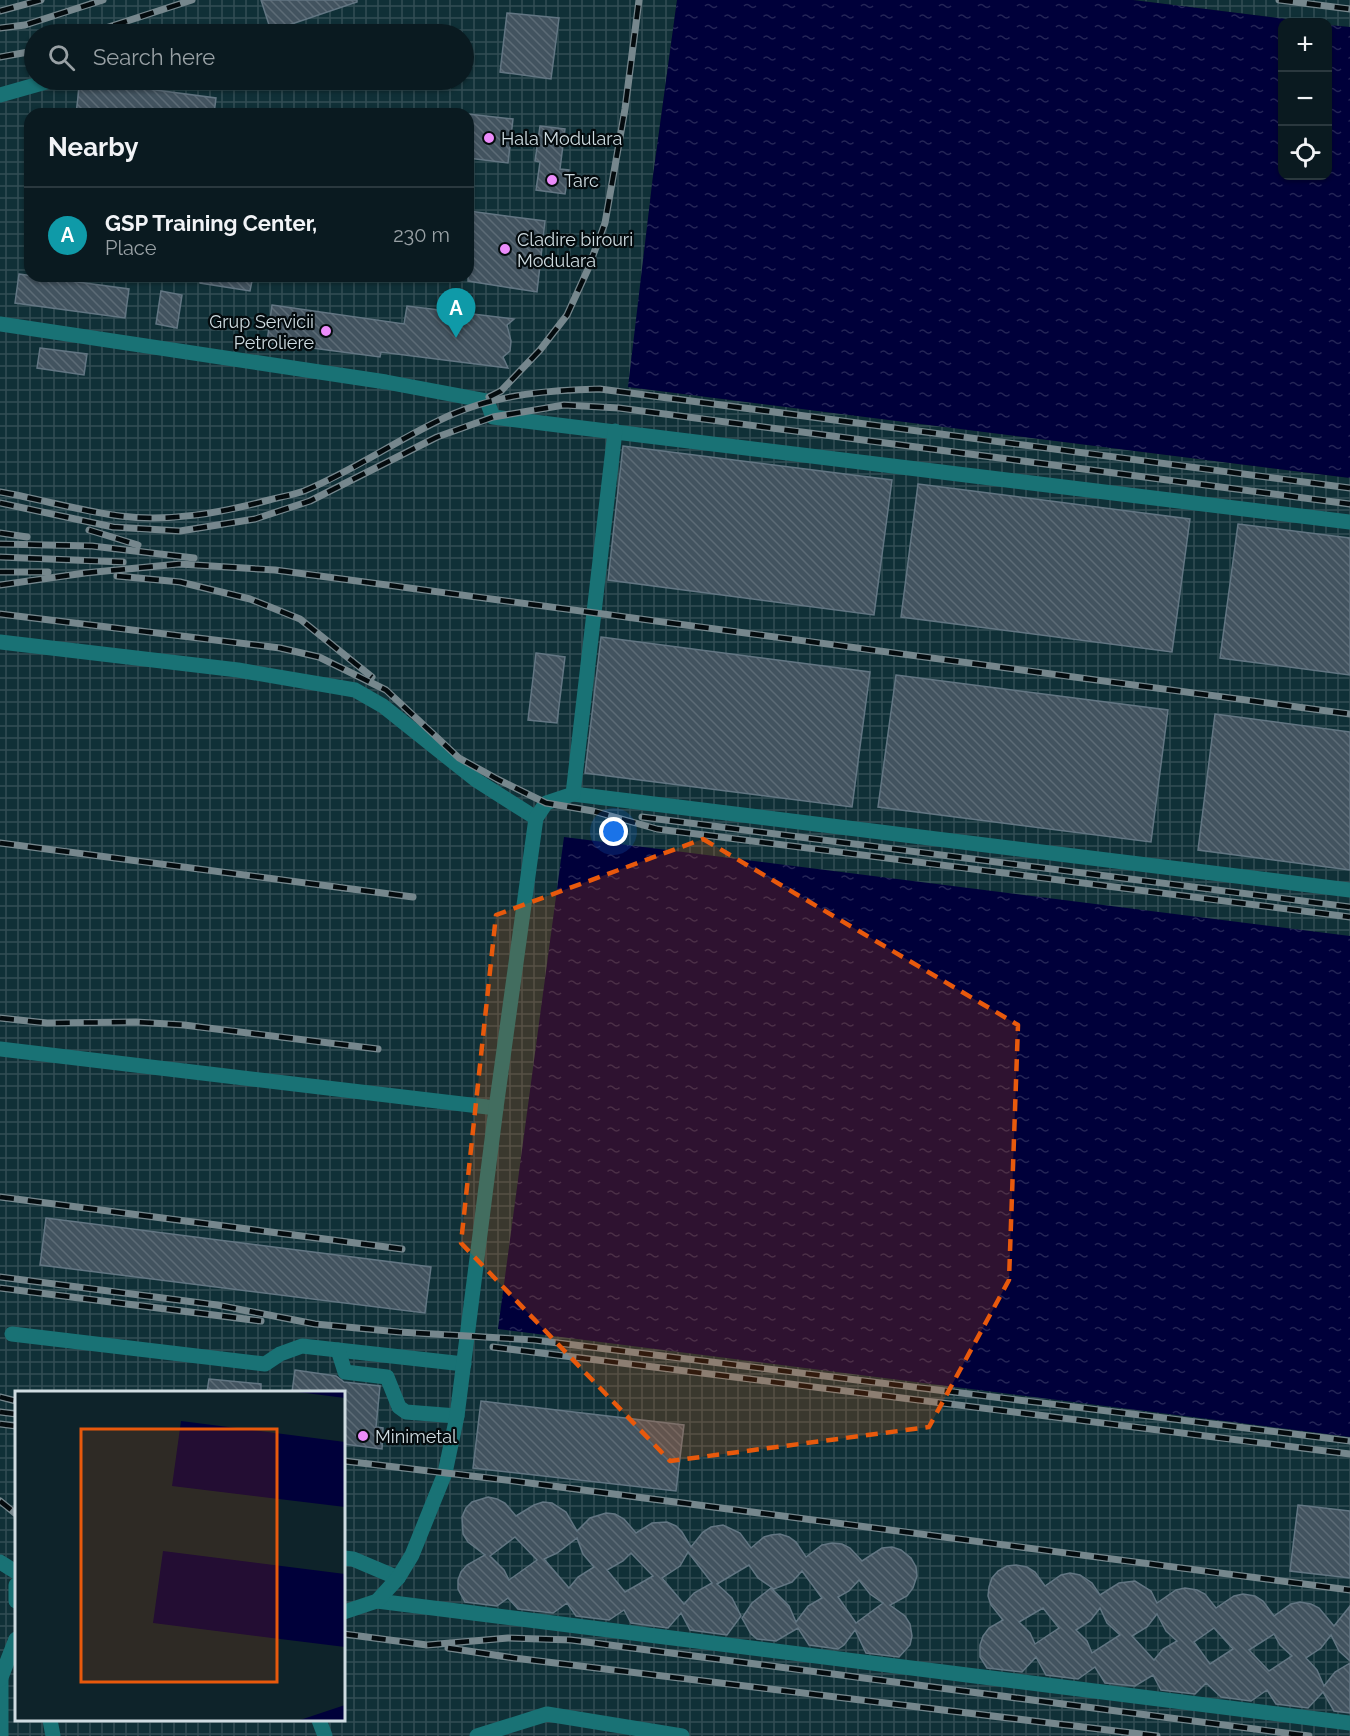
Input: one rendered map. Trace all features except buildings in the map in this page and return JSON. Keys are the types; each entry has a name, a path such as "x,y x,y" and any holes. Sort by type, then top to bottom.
{"lane":[{"path":"0,95 24,88"},
{"path":"0,324 386,382 487,401 493,417 1350,522"},
{"path":"573,794 615,431"},
{"path":"0,642 238,670 356,690 383,706 476,780 536,818"},
{"path":"377,1602 398,1578 412,1555 445,1473 457,1416 536,818 546,803 573,794 1350,890"},
{"path":"0,1049 496,1108"},
{"path":"12,1334 266,1364 280,1354 302,1346 464,1364"},
{"path":"338,1350 345,1372 387,1377 399,1407 406,1412 457,1416"},
{"path":"345,1558 354,1559 398,1578"},
{"path":"0,1562 15,1571"},
{"path":"345,1612 377,1602 1350,1723"},
{"path":"1,1736 0,1680 15,1642"},
{"path":"477,1736 547,1714 682,1736"},
{"path":"50,1721 53,1736"},
{"path":"320,1721 325,1736"},
{"path":"614,1736 634,1730"}],"highlighted area":[{"path":"703,839 1018,1025 1009,1280 929,1427 670,1461 461,1243 496,915"}],"shaded area":[{"path":"0,0 677,0 653,176 629,387 1350,478 1350,1736 0,1736"},
{"path":"1133,0 1350,0 1350,27 1332,25 1332,18 1279,18"}],"water":[{"path":"677,0 1133,0 1279,18 1278,180 1332,180 1332,25 1350,27 1350,478 628,387"},
{"path":"564,837 1350,936 1350,1437 498,1329"}],"railway":[{"path":"0,11 41,0"},
{"path":"28,24 103,0"},
{"path":"118,24 192,0"},
{"path":"489,397 501,391 540,350 567,315 588,269 605,223 625,109 639,0"},
{"path":"1279,0 1350,9"},
{"path":"0,28 24,25"},
{"path":"0,57 24,53"},
{"path":"0,492 90,511 139,518 177,517 214,512 304,491 416,432 471,407 525,394 600,389 1350,488"},
{"path":"0,503 113,527 180,531 255,519 310,501 437,437 493,417 564,405 619,408 1350,504"},
{"path":"89,530 138,545"},
{"path":"0,533 27,537"},
{"path":"0,544 92,546 194,558"},
{"path":"0,557 123,562"},
{"path":"0,585 85,573 179,564 275,570 1350,714"},
{"path":"0,572 48,572"},
{"path":"117,576 180,582 250,599 300,619 372,677"},
{"path":"0,614 280,648 319,657 386,690 459,758 497,779 546,803 593,811 657,829 1350,917"},
{"path":"642,817 1350,907"},
{"path":"0,843 413,897"},
{"path":"0,1018 47,1023 136,1022 184,1025 378,1049"},
{"path":"0,1197 402,1249"},
{"path":"0,1277 217,1305 315,1324 399,1332 534,1340 1350,1441"},
{"path":"0,1288 261,1321"},
{"path":"493,1347 1350,1454"},
{"path":"0,1397 15,1401"},
{"path":"0,1412 15,1414"},
{"path":"0,1424 15,1426"},
{"path":"345,1461 1350,1590"},
{"path":"0,1501 15,1513"},
{"path":"345,1634 427,1645 508,1638 571,1640 1309,1736"},
{"path":"448,1648 1157,1736"}],"place":[{"name":"Hala Modulara","path":"489,138"},
{"name":"Tarc","path":"552,180"},
{"name":"Cladire birouri Modulara","path":"505,249"},
{"name":"Grup Servicii Petroliere","path":"326,331"},
{"name":"GSP Training Center,","path":"456,338"},
{"name":"Minimetal","path":"363,1436"}]}
